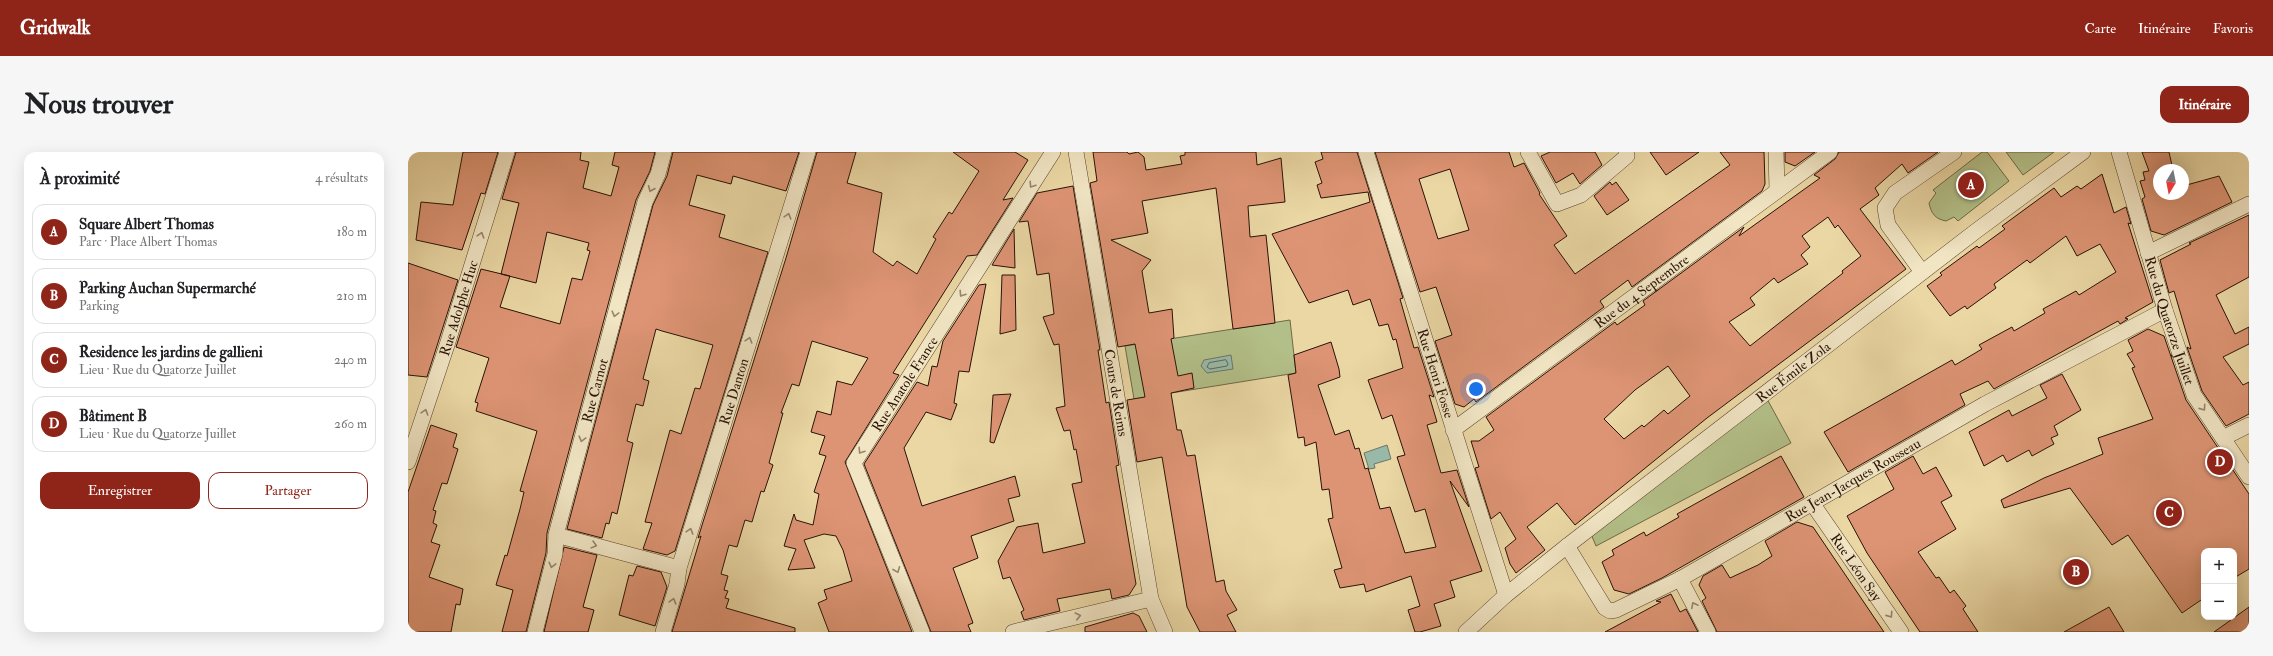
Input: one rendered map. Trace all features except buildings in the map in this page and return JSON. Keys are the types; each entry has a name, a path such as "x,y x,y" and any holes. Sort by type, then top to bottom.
{"street":[{"name":"Rue Adolphe Huc","path":"408,462 447,345 507,152"},
{"name":"Rue Carnot","path":"535,632 555,554 556,535 644,209 658,174 664,152"},
{"name":"Rue Danton","path":"663,632 677,584 678,568 808,152"},
{"name":"Rue Anatole France","path":"922,632 854,463 1053,152"},
{"name":"Cours de Reims","path":"1076,152 1151,599 1165,632"},
{"name":"Rue Henri Fosse","path":"1366,152 1506,595"},
{"path":"1528,152 1557,204 1581,194 1627,156 1626,152"},
{"path":"1776,152 1777,190"},
{"name":"Rue du 4 Septembre","path":"1453,430 1830,152"},
{"path":"1922,272 1888,225 1885,208 1895,193 1954,152"},
{"name":"Rue Émile Zola","path":"1466,632 1506,595 1567,546 1922,272 2082,152"},
{"name":"Rue du Quatorze Juillet","path":"2118,152 2165,310 2194,395 2249,477"},
{"path":"2148,253 2249,204"},
{"name":"Rue Jean-Jacques Rousseau","path":"1567,546 1605,608 1610,611 1680,579 1985,404 2165,310"},
{"path":"2223,438 2249,425"},
{"name":"Rue Léon Say","path":"1812,503 1901,632"},
{"path":"556,535 678,568"},
{"path":"1680,579 1708,632"},
{"path":"1014,632 1151,599"}],"green space":[{"path":"1982,152 1987,152 2009,181 1958,221 1954,217 1946,221 1936,217 1932,213 1929,203 1936,193 1933,190"},
{"path":"2006,152 2054,152 2023,175"},
{"path":"1290,320 1296,373 1134,399 1125,346"},
{"path":"1766,397 1791,443 1596,546 1591,534"}],"water":[{"path":"1231,355 1233,369 1207,373 1201,366 1204,360"},
{"path":"1387,445 1391,459 1374,464 1375,468 1369,469 1364,453"}],"place":[{"name":"Square Albert Thomas","path":"1971,185"},
{"name":"Bâtiment B","path":"2220,462"},
{"name":"Residence les jardins de gallieni","path":"2169,513"},
{"name":"Parking Auchan Supermarché","path":"2076,572"}]}
